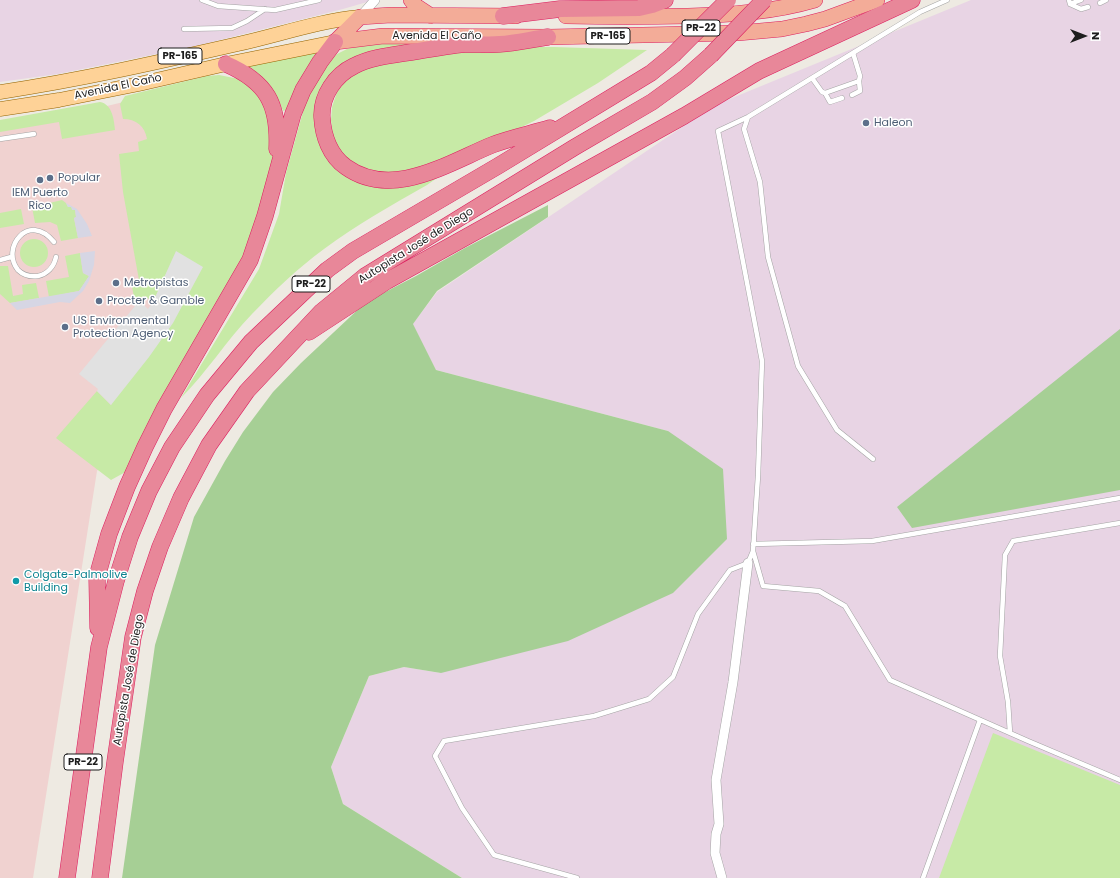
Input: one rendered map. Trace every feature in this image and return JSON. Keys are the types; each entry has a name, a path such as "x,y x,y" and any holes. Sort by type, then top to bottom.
{"highway":[{"path":"411,0 416,6 431,16"},
{"path":"503,16 560,9 639,8 652,6 665,0"},
{"name":"PR-22","path":"67,878 99,647 116,581 130,537 149,491 172,447 207,395 251,342 327,270 353,252 651,73 673,56 728,0"},
{"name":"Autopista José de Diego","path":"100,878 115,762 134,638 146,590 160,547 181,498 209,445 247,392 321,312 365,276 568,151 652,102 685,78 711,56 764,0"},
{"name":"Avenida El Caño","path":"360,17 391,15 645,17 710,15 776,9 815,0"},
{"name":"Avenida El Caño","path":"335,42 383,36 548,37 699,35 758,32 782,29 819,20 877,0"},
{"path":"294,342 338,315 388,281 684,116 760,71 912,0"},
{"path":"99,647 97,576 109,534 127,486 154,428 250,260 265,216 293,114 303,90 320,62 335,42 360,17"},
{"path":"548,37 500,44 469,44 432,48 364,61 346,70 328,92 322,112 324,135 337,160 353,172 377,179 396,179 420,175 493,145 568,122"},
{"path":"226,64 249,76 270,98 278,127 277,172"}],"main road":[{"name":"Avenida El Caño","path":"0,92 58,83 240,44 326,22 360,17"},
{"name":"Avenida El Caño","path":"0,109 59,100 139,84 226,64 335,42"}],"street":[{"path":"360,17 375,0"},
{"path":"722,878 715,853 716,834 720,824 716,780 734,682 748,563"}],"lane":[{"path":"202,0 218,6 275,10 320,0"},
{"path":"577,878 494,855 462,808 434,756 444,742 594,716 649,699 673,677 698,614 730,570 748,563 754,544 762,361 718,131 748,117 920,12 947,0"},
{"path":"1070,2 1081,0"},
{"path":"1100,3 1106,0"},
{"path":"1070,2 1081,9 1088,7"},
{"path":"184,29 232,28 247,21 265,9"},
{"path":"852,95 860,91 860,76 853,53"},
{"path":"812,78 822,92 825,93 830,102 842,98"},
{"path":"825,93 859,81"},
{"path":"748,117 744,129 760,182 768,257 798,366 838,430 873,459"},
{"path":"0,139 34,134"},
{"path":"54,242 42,232 31,230 25,231 13,242 11,247 11,257 14,265 20,272 34,276 44,274 49,271 53,266 56,257"},
{"path":"0,260 11,257"},
{"path":"754,544 872,541 1120,498"},
{"path":"1010,733 1008,702 1000,656 1005,555 1014,541 1120,523"},
{"path":"753,551 763,586 819,591 845,606 890,680 1120,780"},
{"path":"923,878 980,720"}],"shaded area":[{"path":"0,0 374,0 196,46 58,74 0,82"},
{"path":"971,0 1120,0 1120,878 462,878 343,804 331,767 369,676 404,667 441,673 668,431 436,370 412,325 437,292 715,105"},
{"path":"222,78 231,255 97,471 33,878 0,878 0,125 107,106"},
{"path":"66,203 77,209 87,224 92,236 78,238 74,218 76,217 75,210 68,207"},
{"path":"95,251 94,265 89,281 83,291 70,303 60,302 17,310 10,303 79,291 89,276 83,273 80,253"},
{"path":"176,251 203,267 173,323 149,357 111,405 97,391 98,389 79,374 135,306 135,302 141,302 148,309 153,302"}],"green space":[{"path":"410,41 410,47 379,51 320,99 345,173 435,176 437,178 336,240 314,256 269,297 243,324 181,398 259,269 279,214 286,173 304,108 309,95 329,62 337,54 357,46"},
{"path":"477,47 554,47 647,50 598,83 534,121 497,139 404,174 376,174 349,160 340,151 333,138 331,120 332,107 337,92 347,79 364,66"},
{"path":"319,52 286,110 283,111 275,95 267,84 243,66"},
{"path":"219,75 239,79 264,97 275,151 265,197 242,259 129,470 111,480 56,438 97,391 111,405 169,268 153,302 145,296 141,302 135,302 131,282 139,280 123,192 119,154 139,151 138,142 147,139 144,130 139,124 132,120 123,119 120,104 125,96 207,76"},
{"path":"100,102 104,103 110,109 115,130 62,139 59,122 0,132 0,120"},
{"path":"62,200 68,207 75,210 76,217 74,218 78,238 61,241 57,225 50,222 35,223 32,207"},
{"path":"548,205 548,217 437,291 413,324 436,370 668,431 723,469 727,539 673,593 568,641 441,673 404,667 369,676 331,767 343,804 462,878 122,878 155,645 194,517 243,432 273,392 301,363 366,302"},
{"path":"21,209 24,224 0,228 0,213"},
{"path":"34,239 44,243 48,253 44,263 34,267 24,263 20,253 24,243"},
{"path":"80,253 83,273 89,276 79,291 49,297 46,281 69,277 65,256"},
{"path":"0,266 8,266 13,296 23,294 22,285 36,283 39,298 10,303 0,294"},
{"path":"1120,329 1120,490 912,528 897,507"},
{"path":"993,733 1120,785 1120,878 939,878"}],"place":[{"name":"Haleon","path":"866,123"},
{"name":"Popular","path":"50,178"},
{"name":"IEM Puerto Rico","path":"40,180"},
{"name":"Metropistas","path":"116,283"},
{"name":"Procter & Gamble","path":"99,301"},
{"name":"US Environmental Protection Agency","path":"65,327"},
{"name":"Colgate-Palmolive Building","path":"16,581"}]}
